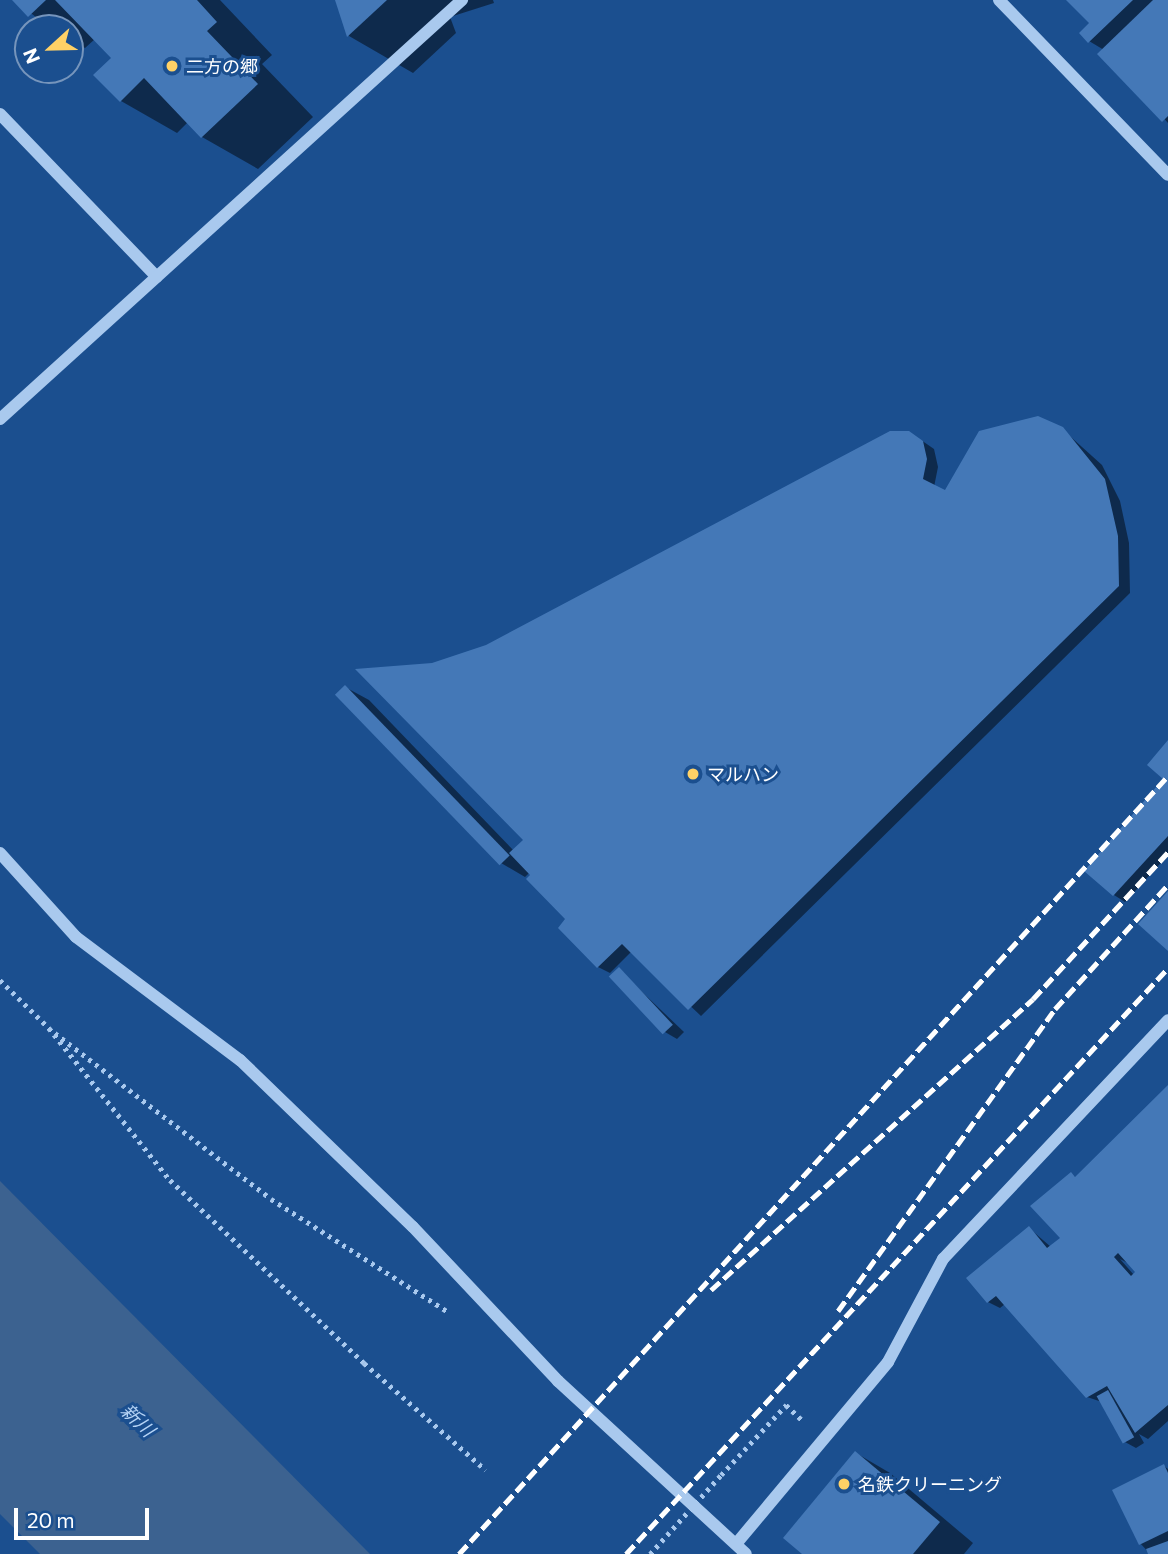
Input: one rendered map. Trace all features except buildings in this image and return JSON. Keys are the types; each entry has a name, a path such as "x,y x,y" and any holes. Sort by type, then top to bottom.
{"street":[{"path":"0,419 462,0"},
{"path":"1005,2 1168,175"},
{"path":"0,114 157,276"},
{"path":"0,853 76,937 240,1060 413,1227 558,1381 746,1554"},
{"path":"736,1544 888,1362 943,1259 1168,1020"}],"path":[{"path":"0,980 49,1028 271,1199 454,1316"},
{"path":"49,1028 170,1180 364,1363 486,1469"},
{"path":"650,1554 786,1405"}],"water":[{"name":"新川","path":"0,1181 370,1554 40,1554 0,1514"}],"railway":[{"path":"459,1554 1168,776"},
{"path":"711,1290 1033,999 1168,852"},
{"path":"838,1311 1055,1009 1168,885"},
{"path":"626,1554 1168,968"}],"place":[{"name":"二方の郷","path":"172,66"},
{"name":"マルハン","path":"693,774"},
{"name":"名鉄クリーニング","path":"844,1484"}]}
